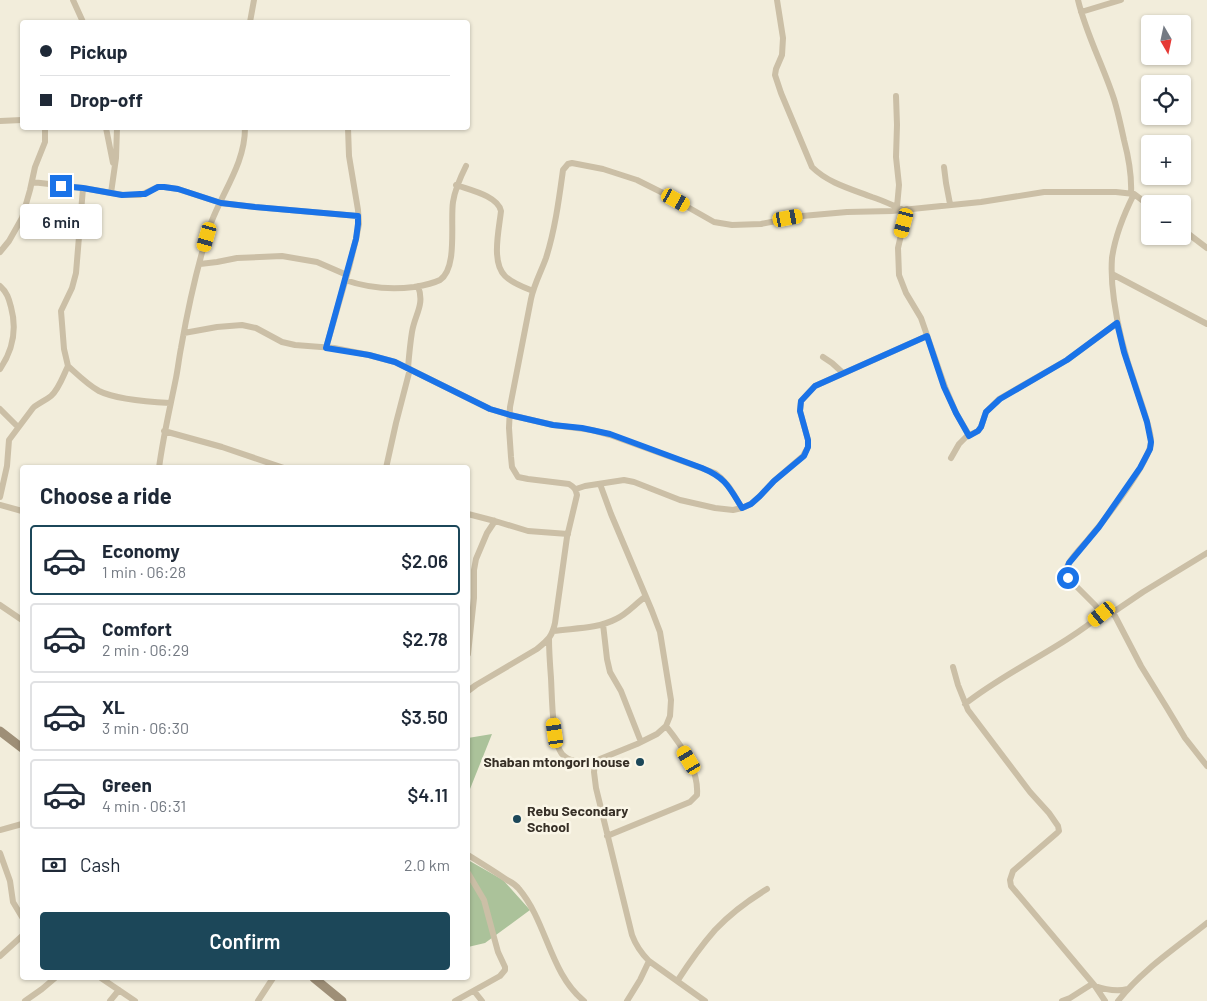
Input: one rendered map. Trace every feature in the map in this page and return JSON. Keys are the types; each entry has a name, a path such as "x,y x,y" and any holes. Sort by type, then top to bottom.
{"main road":[{"path":"0,731 20,746"},
{"path":"316,980 342,1001"}],"street":[{"path":"73,0 83,20"},
{"path":"250,20 254,0"},
{"path":"777,0 782,38 782,55 775,75 812,167 819,175 844,187 902,209"},
{"path":"1078,0 1116,106 1129,160 1132,194 1117,236 1112,258 1112,281 1117,323 1124,352 1147,422 1151,442 1150,449 1136,476 1067,568 1068,578 1102,614"},
{"path":"1081,12 1121,0"},
{"path":"896,96 896,157 902,209 898,248 898,275 921,318 944,387 969,436"},
{"path":"0,121 20,120"},
{"path":"0,252 9,241 22,218 35,167 45,142 45,130"},
{"path":"106,130 114,172"},
{"path":"111,193 117,130"},
{"path":"158,465 184,333 200,264 212,222 241,155 246,130"},
{"path":"326,348 346,278 358,224 349,156 348,130"},
{"path":"470,690 537,649 552,635 553,631 564,554 573,506 577,495 576,490 569,484 528,480 518,477 512,467 510,415 512,391 533,291 550,244 564,170 568,164 572,163 603,169 637,180 714,222 732,225 761,224 811,215 981,202 1044,192 1116,192 1132,194 1141,200"},
{"path":"200,264 238,258 282,256 317,262 358,284 374,288 400,289 439,280 447,272 452,246 452,203 456,185 466,166"},
{"path":"944,167 950,204"},
{"path":"32,182 122,195 145,194 158,187 164,187 178,189 221,203 358,216"},
{"path":"456,185 488,197 499,206 501,211 497,255 499,267 510,280 533,291"},
{"path":"0,497 7,466 9,440 33,408 50,397 55,391 68,366 61,311 72,288 76,273 83,188"},
{"path":"1191,236 1207,248"},
{"path":"1112,274 1207,324"},
{"path":"0,286 8,296 13,313 14,327 12,344 0,369"},
{"path":"387,465 409,369 411,334 421,300 418,286"},
{"path":"951,458 959,444 966,437 978,431 986,412 1000,399 1067,360 1117,323"},
{"path":"184,333 242,325 256,328 282,342 369,355 395,362 490,409 553,425 610,434 715,474 730,488 742,508"},
{"path":"576,490 585,486 624,480 680,500 715,508 733,510 742,508 751,504 774,481 804,456 808,447 808,440 800,411 801,401 815,386 927,336"},
{"path":"823,357 843,373"},
{"path":"68,366 100,391 134,400 170,403"},
{"path":"0,409 18,428"},
{"path":"164,431 222,447 275,465"},
{"path":"600,484 660,632 670,700 670,716 666,726 656,734 600,759 595,764 596,788 636,945 650,961 705,1001"},
{"path":"1,506 20,511"},
{"path":"470,515 528,531 568,534"},
{"path":"470,635 476,559 487,533 495,521"},
{"path":"965,704 986,689 1077,634 1102,614 1112,613 1207,553"},
{"path":"553,631 603,624 618,618 645,597"},
{"path":"0,605 20,619"},
{"path":"1112,613 1141,666 1185,738 1207,766"},
{"path":"603,624 610,672 621,691 641,742"},
{"path":"548,639 552,705 558,746 562,754 576,762 595,764"},
{"path":"953,667 968,710 1058,826 1057,834 1014,871 1010,880 1011,886 1094,985 1105,1001"},
{"path":"607,836 690,802 697,795 698,786 689,760 678,740 666,726"},
{"path":"0,822 3,829 20,825"},
{"path":"0,853 10,881 13,902 20,914"},
{"path":"470,856 518,887 538,919 565,981 584,1001"},
{"path":"455,1001 500,976 505,970 484,900 470,876"},
{"path":"678,980 716,929 767,888"},
{"path":"1118,1001 1148,970 1207,924"},
{"path":"0,956 20,938"},
{"path":"627,1001 650,961"},
{"path":"25,1001 53,980"},
{"path":"104,980 135,1001"},
{"path":"258,1001 272,980"},
{"path":"1062,1001 1094,985 1113,991 1128,989"},
{"path":"110,1001 118,990"},
{"path":"474,991 482,1001"}],"green space":[{"path":"492,734 470,789 470,738"},
{"path":"470,861 503,880 530,910 485,943 470,947"}],"place":[{"name":"Shaban mtongori house","path":"640,762"},
{"name":"Rebu Secondary School","path":"517,819"}],"route":[{"path":"61,186 122,195 145,194 158,187 164,187 178,189 221,203 358,216 356,239 326,348 369,355 395,362 490,409 553,425 582,428 610,434 702,468 721,478 730,488 742,508 751,504 774,481 804,456 808,447 808,440 800,411 801,401 815,386 829,379 927,336 944,387 969,436 978,431 984,421 986,412 1000,399 1067,360 1117,323 1124,352 1147,422 1151,442 1150,449 1121,497 1069,563 1066,572 1068,578"}]}
